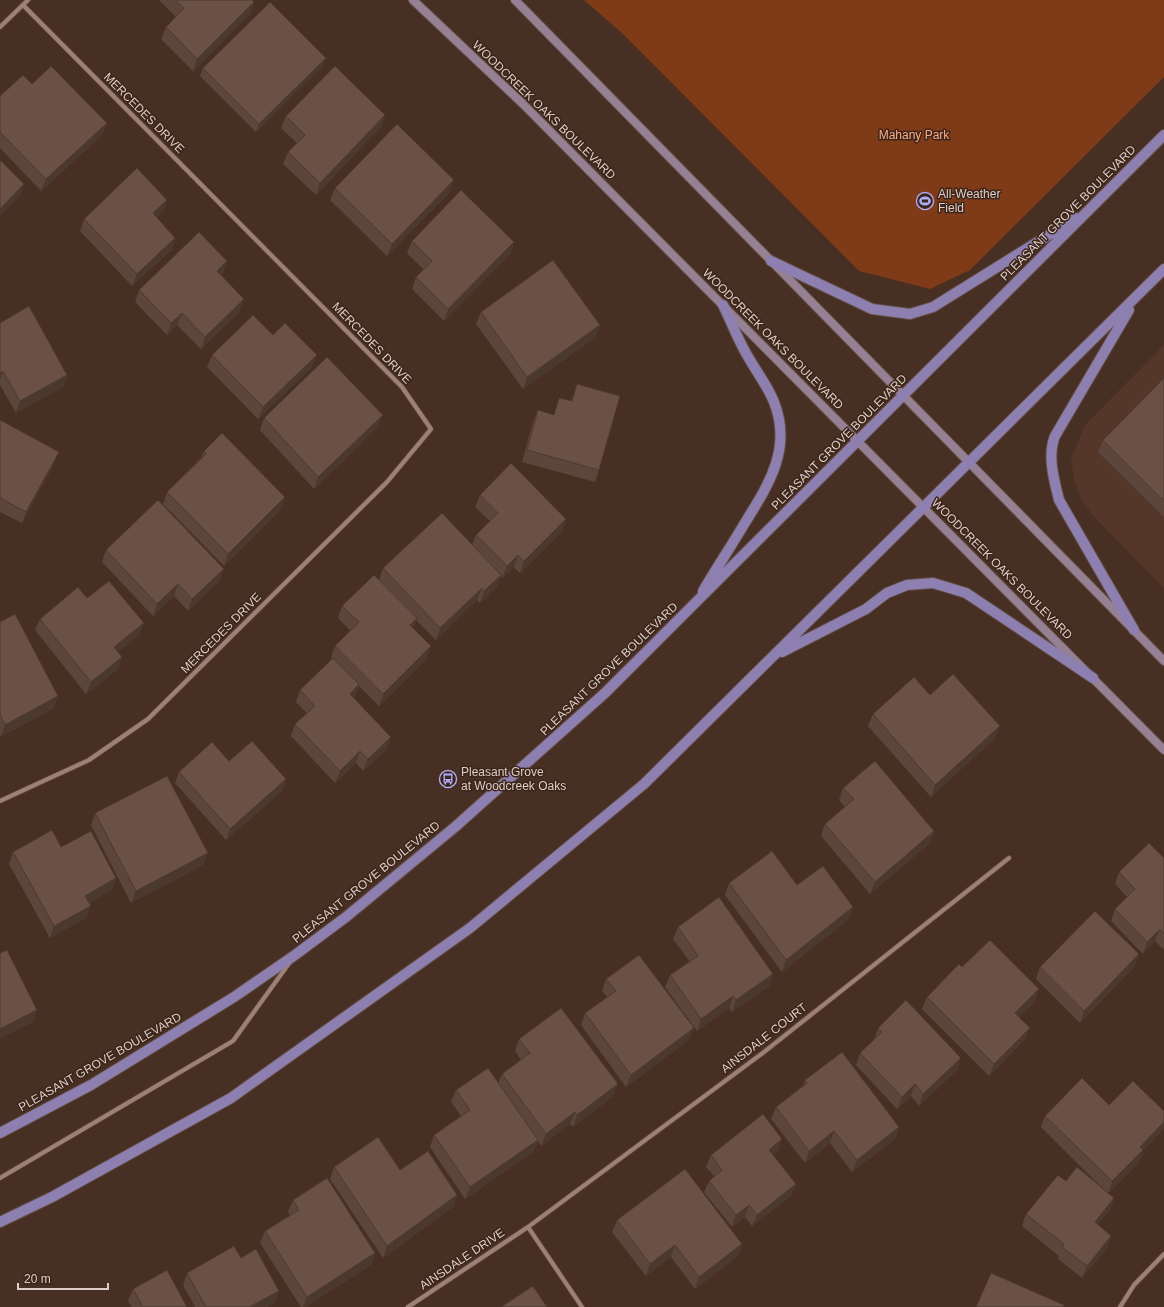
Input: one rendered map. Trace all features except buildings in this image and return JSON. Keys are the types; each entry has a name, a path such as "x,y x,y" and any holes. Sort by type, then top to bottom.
{"main road":[{"name":"WOODCREEK OAKS BOULEVARD","path":"413,0 523,104 1164,750"},
{"path":"515,0 1164,660"},
{"name":"PLEASANT GROVE BOULEVARD","path":"0,1133 91,1084 168,1038 234,997 295,955 346,917 513,776 605,693 694,606 1164,135"},
{"path":"771,261 872,309 910,314 933,307 1091,208"},
{"path":"0,1222 52,1197 231,1098 470,928 644,784 1164,269"},
{"path":"1134,630 1059,500 1052,459 1052,443 1136,296"},
{"path":"694,606 765,491 776,468 779,454 779,421 775,403 769,390 749,359 723,305"},
{"path":"773,656 866,609 887,593 907,585 933,583 966,593 1093,678"}],"street":[{"path":"0,27 28,0"},
{"name":"MERCEDES DRIVE","path":"0,801 89,760 148,719 387,482 431,429 402,387 23,5"},
{"name":"AINSDALE COURT","path":"528,1227 764,1052 1009,858"},
{"path":"0,1178 233,1042 295,955"},
{"path":"528,1227 582,1307"},
{"name":"AINSDALE DRIVE","path":"408,1307 528,1227"},
{"path":"1120,1307 1134,1285 1164,1254"}],"shaded area":[{"path":"1164,345 1164,588 1094,517 1082,501 1074,480 1071,459 1085,425"}],"green space":[{"name":"Mahany Park","path":"584,0 1164,0 1164,77 970,270 930,289 859,271 622,33"}],"place":[{"name":"All-Weather Field","path":"925,201"},
{"name":"Pleasant Grove at Woodcreek Oaks","path":"448,779"}]}
